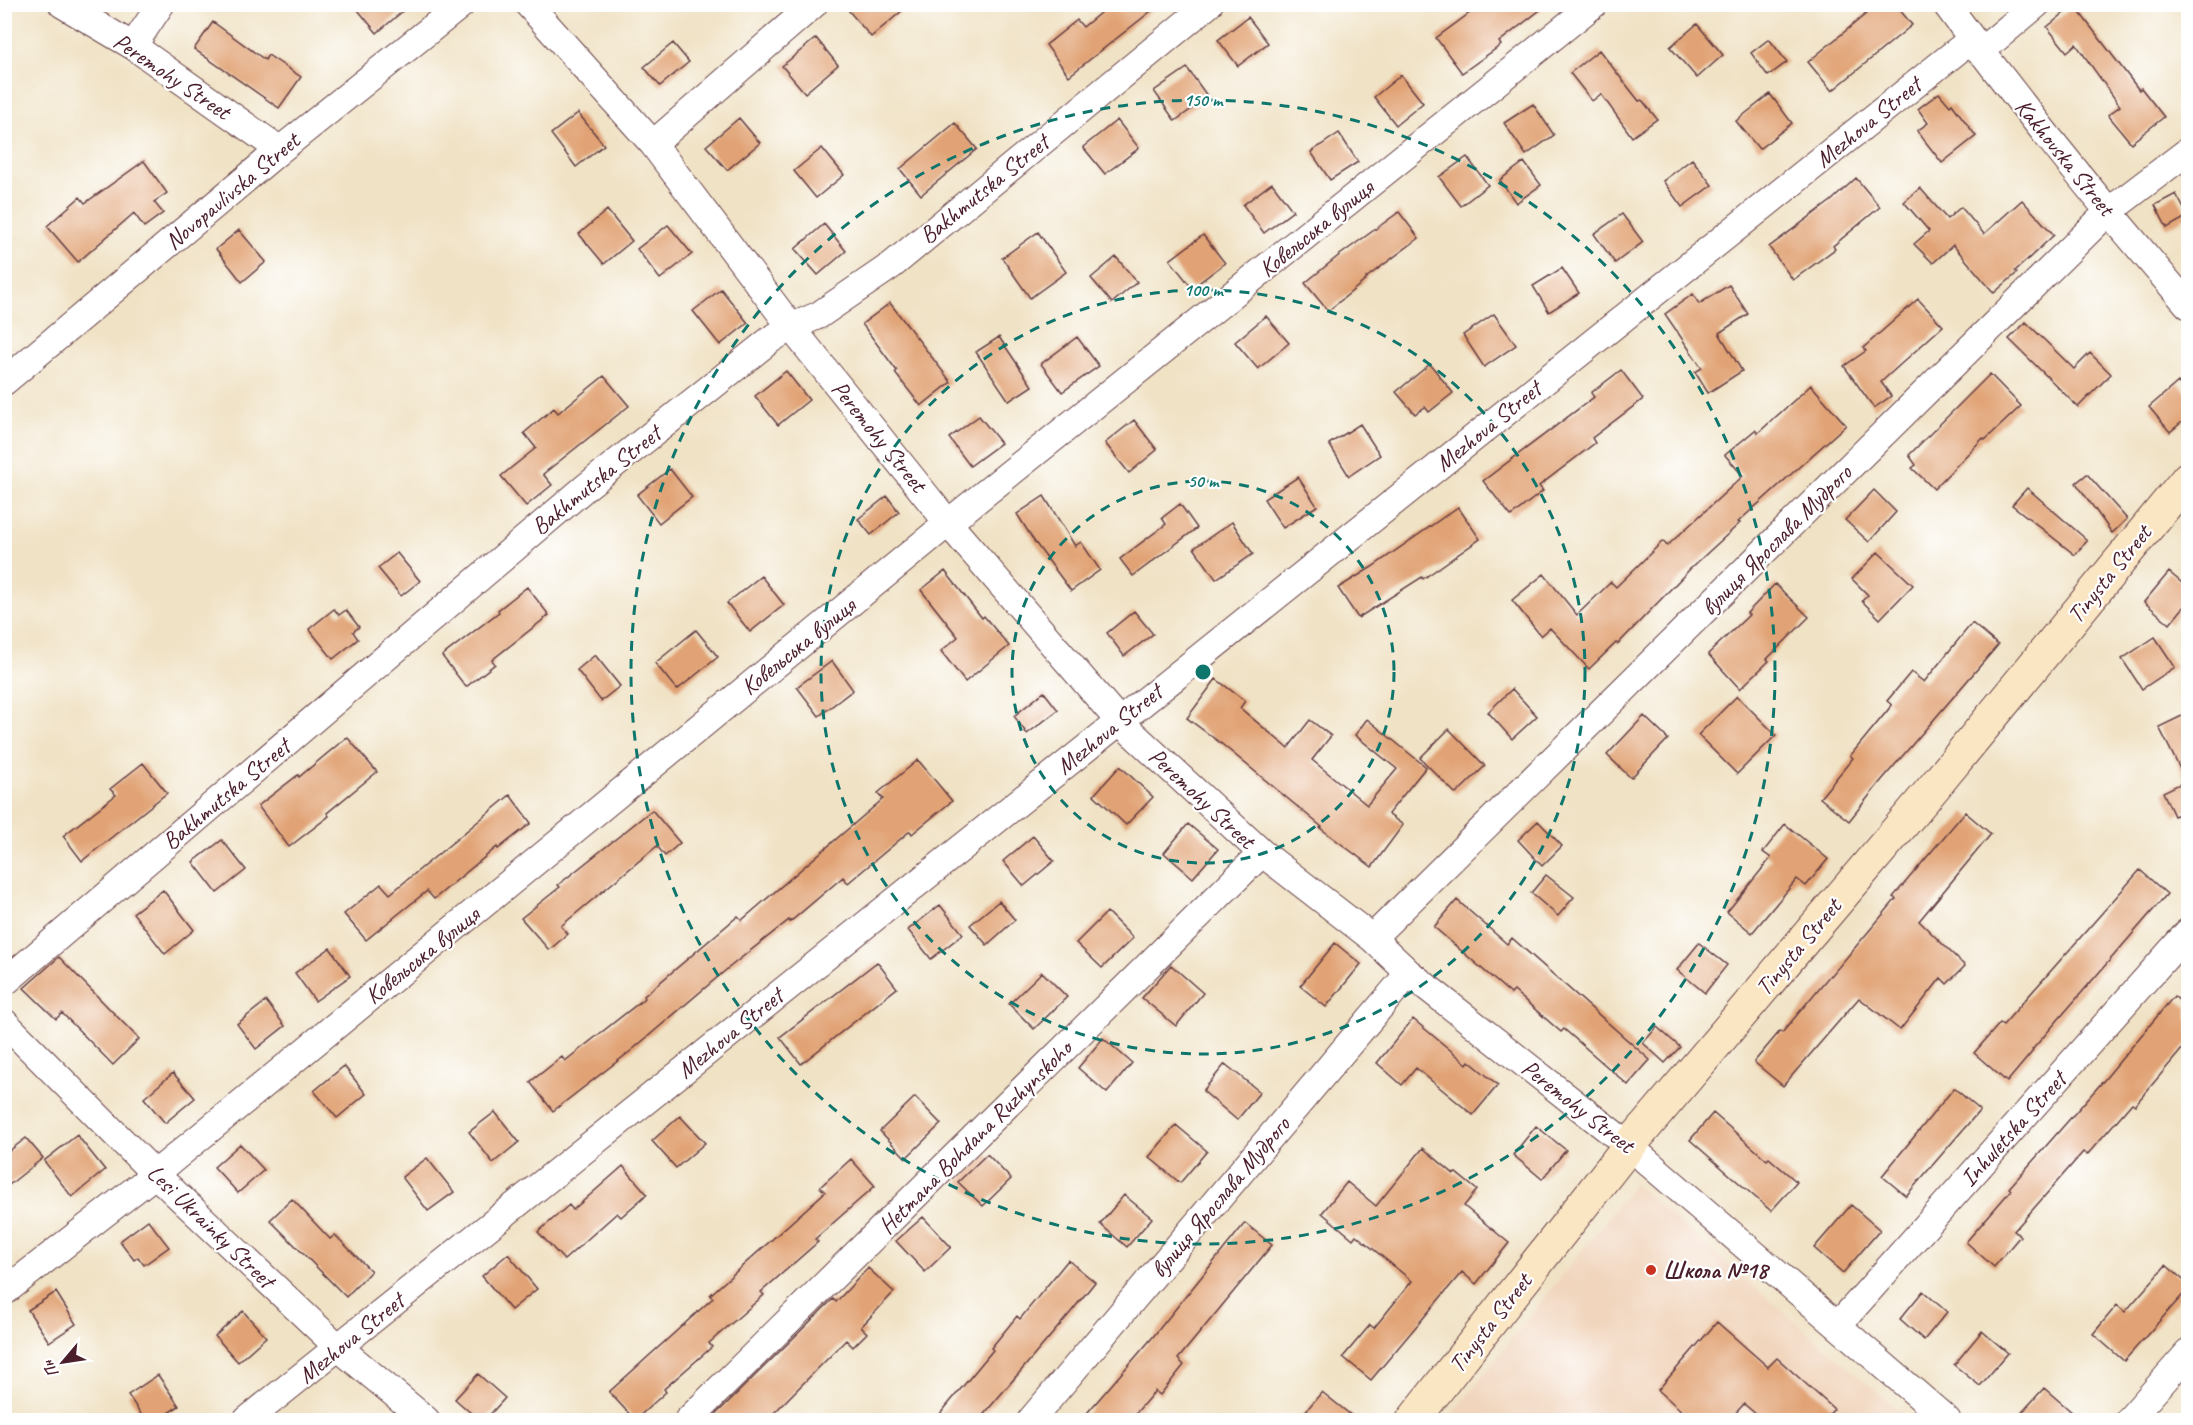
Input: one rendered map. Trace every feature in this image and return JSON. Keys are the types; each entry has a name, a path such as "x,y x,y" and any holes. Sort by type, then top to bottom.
{"street":[{"name":"Peremohy Street","path":"62,4 133,46 280,150"},
{"path":"133,46 161,4"},
{"name":"Novopavlivska Street","path":"4,382 280,150 462,4"},
{"name":"Peremohy Street","path":"528,4 653,144 791,327 948,523 1119,721 1262,853 1372,938 1410,973 1629,1146 1947,1420"},
{"path":"653,144 814,4"},
{"name":"Bakhmutska Street","path":"4,983 586,487 770,340 791,327 819,315 892,266 1209,4"},
{"name":"Ковельська вулиця","path":"4,1292 155,1174 948,523 1594,4"},
{"name":"Kakhovska Street","path":"1946,4 1976,46 2108,212 2188,305"},
{"name":"Mezhova Street","path":"247,1420 1119,721 1976,46 2037,4"},
{"name":"вулиця Ярослава Мудрого","path":"1372,938 2108,212 2188,151"},
{"name":"Tinysta Street","path":"1413,1420 1629,1146 1934,787 2188,478"},
{"name":"Hetmana Bohdana Ruzhynskoho","path":"688,1420 1262,853"},
{"name":"Inhuletska Street","path":"1838,1325 2188,932"},
{"name":"вулиця Ярослава Мудрого","path":"1031,1420 1410,973"},
{"name":"Lesi Ukrainky Street","path":"4,1022 155,1174 338,1347 426,1420"},
{"path":"2129,1420 2188,1353"}],"shaded area":[{"name":"Школа №18","path":"1634,1184 1910,1420 1448,1420"}],"building":[{"path":"353,4 411,4 377,33"},
{"path":"843,4 910,4 871,37"},
{"path":"1111,4 1160,4 1069,76 1046,45 1077,20 1083,27"},
{"path":"1482,4 1548,4 1499,42 1501,45 1462,73 1436,38"},
{"path":"1878,4 1895,4 1912,25 1832,91 1808,62"},
{"path":"2074,5 2139,90 2141,88 2164,117 2131,143 2108,115 2120,106 2076,44 2067,52 2047,27"},
{"path":"1248,17 1268,43 1238,66 1218,40"},
{"path":"213,22 265,60 268,55 301,77 279,108 194,49"},
{"path":"1697,24 1723,55 1697,78 1670,47"},
{"path":"816,38 838,65 805,93 782,66"},
{"path":"1769,39 1787,62 1768,76 1751,53"},
{"path":"673,43 689,62 660,86 644,67"},
{"path":"1599,50 1639,101 1642,100 1657,119 1632,137 1601,94 1592,101 1570,73"},
{"path":"1187,68 1208,97 1175,121 1154,91"},
{"path":"1401,75 1423,103 1396,125 1374,97"},
{"path":"1939,93 1950,106 1952,104 1976,136 1942,163 1917,131 1928,123 1918,109"},
{"path":"1770,94 1792,123 1759,149 1736,121"},
{"path":"1533,104 1554,135 1526,155 1504,123"},
{"path":"578,113 604,145 576,167 551,134"},
{"path":"739,118 760,143 727,170 706,146"},
{"path":"1117,120 1139,148 1105,174 1083,147"},
{"path":"955,123 977,149 921,195 900,169"},
{"path":"1339,133 1358,162 1330,180 1311,152"},
{"path":"822,148 844,175 816,198 794,171"},
{"path":"1467,157 1488,185 1461,206 1439,177"},
{"path":"1692,159 1712,185 1682,207 1663,181"},
{"path":"144,161 167,193 154,202 163,213 144,227 134,213 78,262 47,226 80,197 85,203"},
{"path":"1524,162 1541,185 1516,203 1500,180"},
{"path":"1856,178 1880,207 1833,246 1835,249 1793,280 1769,247 1831,201"},
{"path":"1272,183 1293,211 1264,233 1243,205"},
{"path":"1920,188 1947,219 1961,207 1984,234 2022,200 2054,235 1994,293 1953,245 1933,263 1914,244 1929,231 1904,202"},
{"path":"2176,194 2188,216 2167,228 2155,205"},
{"path":"607,210 632,241 604,264 579,234"},
{"path":"1399,212 1419,238 1366,278 1328,311 1305,283"},
{"path":"1622,214 1643,242 1615,263 1594,234"},
{"path":"824,224 846,251 818,275 795,249"},
{"path":"668,225 692,254 660,279 637,249"},
{"path":"239,230 266,262 242,282 216,249"},
{"path":"1038,232 1066,272 1030,298 1002,258"},
{"path":"1203,235 1225,263 1192,288 1170,260"},
{"path":"1116,257 1137,282 1112,303 1091,278"},
{"path":"1562,268 1579,293 1549,312 1533,286"},
{"path":"1729,285 1748,314 1719,333 1742,371 1708,393 1695,372 1702,368 1665,314 1693,294 1699,304"},
{"path":"721,289 748,323 720,345 693,311"},
{"path":"1918,299 1943,326 1881,382 1891,396 1874,408 1844,366 1866,351 1863,348"},
{"path":"890,303 951,382 921,406 895,373 897,371 862,324"},
{"path":"1494,314 1516,345 1484,367 1463,335"},
{"path":"1266,316 1289,343 1258,369 1235,342"},
{"path":"2026,322 2074,369 2090,353 2111,374 2078,407 2009,339"},
{"path":"999,337 1032,386 1009,401 976,352"},
{"path":"1077,337 1099,366 1062,392 1041,364"},
{"path":"1430,364 1453,393 1429,412 1425,407 1415,414 1396,392"},
{"path":"1621,370 1643,399 1592,438 1595,443 1539,486 1543,491 1511,516 1483,481 1594,397 1591,393"},
{"path":"786,371 809,400 778,425 755,396"},
{"path":"1990,374 2021,406 1985,440 1983,438 1934,489 1912,468 1916,465 1909,455"},
{"path":"604,376 629,406 543,474 552,485 526,506 501,476 536,448 524,433 554,408 558,413"},
{"path":"2178,382 2188,394 2188,417 2170,432 2149,407"},
{"path":"1811,385 1846,425 1738,522 1740,523 1690,569 1618,644 1616,643 1589,669 1550,628 1541,636 1512,600 1544,574 1577,615 1611,582 1616,587 1663,541 1667,546 1743,476 1725,455 1755,430 1758,433"},
{"path":"979,416 1001,443 970,466 949,438"},
{"path":"1134,420 1157,450 1129,473 1105,443"},
{"path":"1360,424 1380,455 1349,476 1329,444"},
{"path":"670,469 692,497 659,523 637,495"},
{"path":"2087,474 2127,519 2112,533 2076,483"},
{"path":"1298,477 1317,506 1283,528 1264,499"},
{"path":"2027,488 2087,540 2075,555 2012,505"},
{"path":"1874,490 1896,512 1869,542 1845,520"},
{"path":"887,496 899,512 871,535 858,519"},
{"path":"1044,496 1075,546 1081,542 1100,570 1071,591 1017,514"},
{"path":"1180,504 1197,528 1133,576 1120,559 1166,524 1162,518"},
{"path":"1458,507 1480,539 1423,579 1422,577 1358,618 1338,588"},
{"path":"1232,522 1253,554 1216,579 1194,548"},
{"path":"1878,552 1913,585 1880,619 1862,601 1868,595 1852,579"},
{"path":"397,553 420,581 401,596 378,568"},
{"path":"945,571 982,618 984,616 1009,646 965,682 941,651 958,637 921,590"},
{"path":"2169,572 2188,588 2188,602 2170,624 2144,602"},
{"path":"761,576 784,605 750,632 727,603"},
{"path":"1775,584 1809,617 1740,689 1708,654 1749,615 1747,613"},
{"path":"527,587 549,615 492,660 495,664 466,687 442,656"},
{"path":"334,609 339,615 346,610 359,627 353,632 358,639 333,659 309,629"},
{"path":"1134,611 1153,634 1124,656 1107,633"},
{"path":"1972,623 1998,645 1849,821 1820,798 1853,758 1850,756 1892,705 1887,701 1911,672 1924,682"},
{"path":"696,630 718,657 677,690 655,663"},
{"path":"2155,637 2175,667 2142,689 2122,659"},
{"path":"595,655 620,686 601,701 577,670"},
{"path":"832,661 853,690 819,716 797,687"},
{"path":"1216,679 1245,701 1240,708 1288,748 1310,720 1331,736 1312,760 1367,805 1397,769 1355,735 1367,719 1426,767 1388,814 1403,825 1372,867 1320,828 1322,827 1187,718"},
{"path":"1512,689 1537,716 1512,739 1488,712"},
{"path":"1044,692 1058,710 1027,734 1014,716"},
{"path":"1737,696 1776,735 1737,774 1698,735"},
{"path":"2188,713 2188,810 2174,816 2163,792 2186,781 2159,727"},
{"path":"1644,716 1668,739 1631,778 1607,755"},
{"path":"1449,729 1485,766 1456,794 1420,758"},
{"path":"347,737 377,772 327,813 329,816 289,847 258,806 298,775 299,777"},
{"path":"918,760 952,801 912,834 910,831 848,883 843,877 790,922 789,920 726,970 632,1050 553,1111 530,1082 562,1057 565,1061 645,998 644,996 738,916 742,920 883,799 878,793"},
{"path":"143,763 167,793 82,861 63,836 116,795 110,789"},
{"path":"1120,766 1153,797 1126,825 1094,795"},
{"path":"510,795 531,823 498,849 497,847 434,899 427,891 366,940 344,914 381,884 390,894"},
{"path":"652,810 680,843 665,856 657,846 561,926 568,934 549,950 521,918 560,887 558,885"},
{"path":"1965,812 1991,834 1919,921 1965,966 1947,984 1941,978 1900,1030 1859,998 1783,1086 1754,1062 1780,1031 1782,1033 1896,899 1893,897"},
{"path":"1538,821 1562,846 1542,866 1518,840"},
{"path":"1188,824 1218,849 1193,878 1164,853"},
{"path":"1785,824 1828,859 1806,886 1797,879 1752,933 1727,912 1771,858 1763,852"},
{"path":"1033,836 1054,861 1024,886 1003,861"},
{"path":"222,840 246,870 217,893 193,862"},
{"path":"2140,870 2167,894 2007,1082 1974,1053 2000,1023 2003,1025"},
{"path":"1546,875 1574,897 1558,916 1531,893"},
{"path":"163,890 194,930 165,954 133,913"},
{"path":"1457,900 1507,944 1512,938 1650,1060 1628,1085 1564,1029 1561,1032 1514,991 1511,994 1434,927"},
{"path":"999,901 1015,920 987,945 970,925"},
{"path":"940,905 963,934 931,959 908,930"},
{"path":"1107,912 1133,938 1102,968 1076,943"},
{"path":"1335,943 1361,964 1326,1007 1300,986"},
{"path":"1699,943 1727,965 1705,993 1677,970"},
{"path":"330,948 350,976 315,1001 295,973"},
{"path":"59,957 139,1039 113,1065 62,1013 56,1019 24,988"},
{"path":"877,962 897,988 801,1064 780,1037"},
{"path":"1171,965 1203,993 1176,1026 1142,998"},
{"path":"1042,972 1067,997 1034,1029 1009,1004"},
{"path":"2174,996 2188,1008 2188,1042 2135,1105 2132,1103 2087,1155 2083,1152 2014,1231 2020,1236 1994,1267 1966,1242 2011,1190 2009,1188"},
{"path":"266,1001 285,1026 256,1049 237,1024"},
{"path":"1413,1019 1467,1064 1469,1061 1498,1085 1473,1115 1416,1068 1402,1085 1377,1063"},
{"path":"1657,1027 1680,1047 1665,1063 1643,1043"},
{"path":"1103,1038 1132,1063 1107,1093 1078,1068"},
{"path":"1225,1064 1260,1092 1237,1120 1203,1091"},
{"path":"344,1066 366,1094 337,1118 314,1091"},
{"path":"173,1073 195,1098 165,1123 144,1098"},
{"path":"1954,1088 1980,1110 1906,1196 1882,1176"},
{"path":"915,1097 941,1124 906,1158 880,1131"},
{"path":"495,1112 519,1142 493,1163 469,1132"},
{"path":"1713,1113 1767,1160 1769,1158 1797,1182 1771,1211 1690,1140"},
{"path":"680,1116 705,1143 676,1168 652,1141"},
{"path":"1176,1125 1207,1151 1180,1183 1149,1157"},
{"path":"1536,1126 1566,1150 1542,1179 1513,1155"},
{"path":"77,1135 105,1170 72,1197 44,1161"},
{"path":"26,1138 43,1158 4,1189 4,1155"},
{"path":"240,1144 264,1170 238,1193 214,1167"},
{"path":"1423,1148 1477,1190 1464,1206 1509,1243 1476,1284 1462,1272 1371,1380 1343,1357 1370,1325 1374,1328 1412,1281 1356,1235 1353,1239 1322,1213 1347,1182 1376,1206"},
{"path":"987,1154 1011,1179 983,1206 958,1182"},
{"path":"427,1158 454,1192 428,1211 402,1177"},
{"path":"851,1159 875,1186 815,1239 818,1242 761,1292 764,1295 709,1343 712,1347 664,1389 666,1392 635,1420 609,1392 713,1298 710,1295 825,1192 820,1187"},
{"path":"623,1166 647,1194 621,1217 617,1213 564,1260 538,1232 569,1205 573,1210"},
{"path":"1124,1195 1152,1218 1127,1247 1100,1224"},
{"path":"292,1199 330,1239 335,1235 371,1271 346,1297 270,1220"},
{"path":"1851,1205 1880,1230 1843,1273 1814,1248"},
{"path":"923,1217 951,1247 925,1272 896,1241"},
{"path":"148,1220 169,1247 144,1265 138,1257 134,1260 120,1241"},
{"path":"1245,1223 1272,1245 1178,1359 1184,1365 1160,1395 1155,1391 1130,1420 1081,1420 1152,1338"},
{"path":"508,1254 537,1289 511,1310 482,1276"},
{"path":"1068,1260 1095,1282 1071,1312 979,1420 935,1420 993,1350 991,1348 1017,1316 1020,1319"},
{"path":"2166,1265 2188,1284 2188,1289 2124,1361 2093,1334 2117,1305 2125,1312"},
{"path":"868,1268 894,1292 861,1327 867,1333 853,1347 846,1340 767,1420 710,1420 833,1299 836,1302"},
{"path":"1923,1291 1947,1312 1924,1340 1900,1319"},
{"path":"56,1292 76,1324 49,1342 28,1310"},
{"path":"243,1311 266,1337 238,1362 215,1336"},
{"path":"1717,1322 1768,1367 1777,1358 1834,1409 1824,1420 1763,1420 1744,1404 1729,1420 1692,1420 1658,1390"},
{"path":"1982,1331 2008,1353 1980,1386 1954,1365"},
{"path":"478,1374 505,1398 485,1420 479,1420 455,1399"},
{"path":"158,1375 179,1406 157,1420 145,1420 128,1395"},
{"path":"2044,1388 2081,1420 2015,1420"},
{"path":"1322,1392 1357,1420 1298,1420"}],"place":[{"name":"Школа №18","path":"1651,1270"}]}
